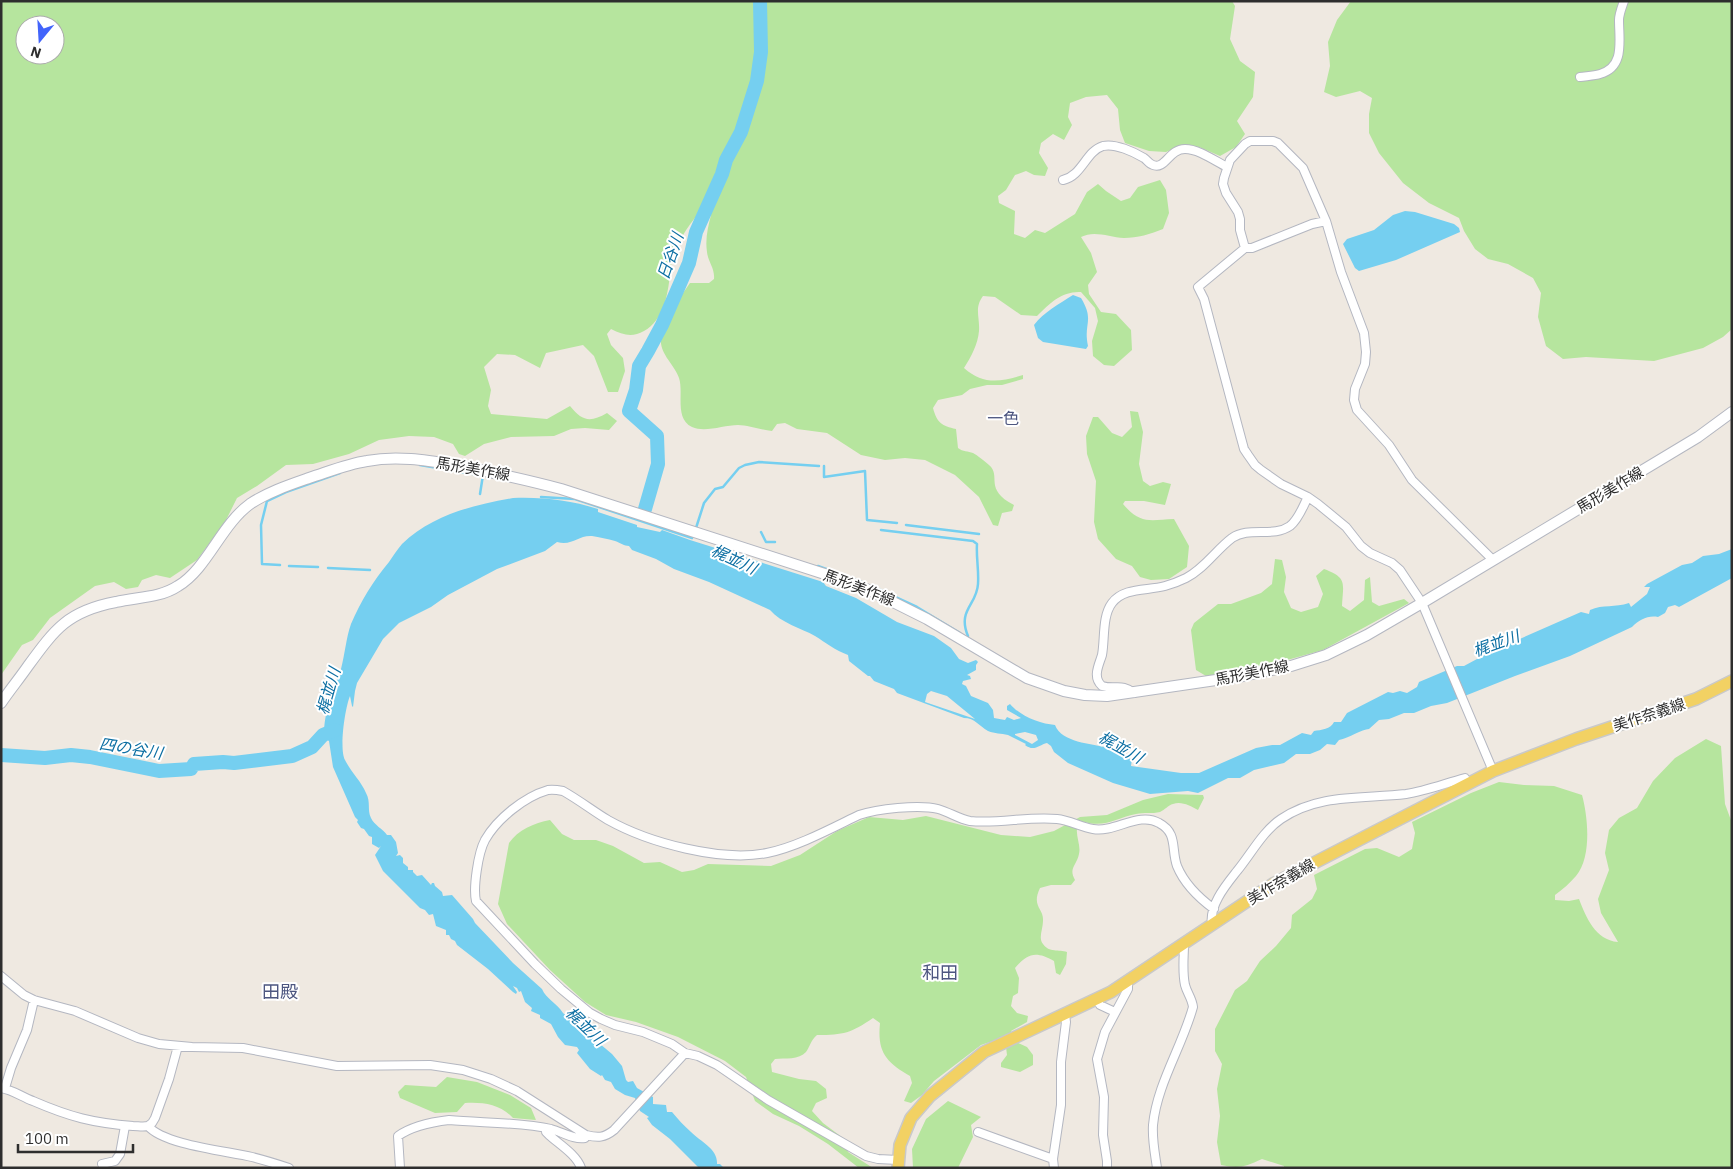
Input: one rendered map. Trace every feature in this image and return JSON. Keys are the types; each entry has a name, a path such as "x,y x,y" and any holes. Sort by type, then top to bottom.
{"main road":[{"name":"馬形美作線","path":"1,704 51,635 62,623 77,614 99,606 159,594 180,585 206,558 238,515 250,504 272,492 368,460 413,459 490,472 561,489 869,590 927,619 1010,668 1043,685 1086,695 1108,696 1243,676 1291,666 1326,655 1367,635 1422,603 1698,437 1732,412"},
{"name":"美作奈義線","path":"898,1164 900,1145 905,1128 911,1118 930,1096 984,1052 1096,1000 1128,982 1273,884 1492,771 1576,739 1696,699 1732,681"}],"street":[{"path":"1580,77 1600,74 1612,68 1615,64 1620,55 1619,18 1624,1"},
{"path":"1245,248 1240,230 1240,219 1223,184 1227,167 1237,152 1250,142 1273,141 1278,143 1303,168 1326,221 1364,333 1365,364 1355,389 1354,400 1357,410 1389,445 1412,480 1493,560"},
{"path":"1063,180 1069,179 1075,174 1101,146 1108,145 1136,154 1152,165 1158,166 1163,164 1174,152 1184,149 1199,153 1227,167"},
{"path":"1326,221 1312,224 1252,248 1245,248 1198,287 1204,299 1244,449 1255,465 1261,470 1294,491 1308,497 1346,527 1361,546 1370,553 1392,563 1400,570 1422,603 1492,771"},
{"path":"1134,693 1124,687 1107,688 1102,686 1097,678 1097,669 1102,656 1106,616 1108,608 1113,601 1128,592 1164,586 1187,578 1232,538 1242,533 1274,532 1289,526 1296,520 1308,497"},
{"path":"1212,924 1214,908 1235,874 1269,830 1294,811 1310,805 1334,800 1409,794 1465,778 1468,784"},
{"path":"898,1164 866,1156 768,1100 716,1065 698,1056 686,1053 672,1044 643,1032 601,1020 590,1013 535,964 476,901 474,895 482,848 490,832 516,807 548,790 563,791 608,820 647,838 694,850 750,855 784,848 871,811 927,807 967,820 982,822 1059,819 1094,830 1145,819 1154,820 1162,824 1172,836 1177,865 1190,886 1205,902 1214,908"},
{"path":"1157,1168 1153,1142 1156,1107 1193,1007 1192,999 1183,976 1184,944"},
{"path":"1,976 24,995 34,1000 94,1018 138,1038 178,1046 243,1048 337,1066 430,1065 463,1070 491,1079 517,1091 586,1134 603,1137 608,1135 632,1111 686,1053"},
{"path":"1107,1168 1103,1135 1104,1097 1097,1059 1105,1032 1128,989 1128,982"},
{"path":"34,1000 27,1030 3,1088 76,1118 114,1125 148,1126 154,1132 177,1141 250,1156 289,1168"},
{"path":"1096,1000 1100,1005 1115,1012"},
{"path":"1054,1168 1053,1159 1061,1104 1061,1062 1066,1022 1065,1015"},
{"path":"148,1126 155,1118 178,1046"},
{"path":"400,1168 398,1136 437,1121 449,1120 546,1128 579,1139 585,1138 586,1134"},
{"path":"102,1164 116,1161 120,1154 125,1126"},
{"path":"546,1128 546,1132 572,1155 581,1168"},
{"path":"978,1132 1053,1159"}],"green space":[{"path":"1,1 1232,1 1235,6 1230,39 1240,61 1255,72 1253,97 1237,121 1245,134 1236,147 1220,156 1199,147 1182,145 1166,152 1149,151 1125,143 1120,130 1118,109 1107,95 1086,97 1070,103 1068,117 1072,125 1064,140 1053,134 1041,143 1039,153 1048,168 1045,176 1034,175 1026,171 1015,175 1006,190 998,196 999,203 1015,211 1014,234 1025,238 1035,230 1045,233 1075,214 1087,192 1098,184 1121,201 1130,198 1138,187 1160,180 1166,190 1169,213 1163,229 1149,234 1129,238 1096,234 1081,237 1091,253 1097,272 1088,285 1089,294 1101,312 1116,314 1131,330 1132,350 1114,366 1104,365 1093,356 1092,341 1098,321 1095,308 1081,292 1062,296 1052,302 1037,316 1021,315 995,297 983,296 980,300 977,341 972,355 964,368 985,380 992,381 1023,375 1023,379 1002,385 987,385 970,389 962,395 938,400 933,408 936,417 941,423 956,429 958,448 975,454 993,469 996,488 999,494 1014,505 1012,511 1002,513 998,526 993,525 979,497 955,475 925,460 905,458 885,460 861,455 827,433 797,429 785,423 777,424 772,431 738,425 697,429 686,423 681,411 679,378 663,352 661,340 667,320 690,283 709,283 714,279 706,247 711,215 705,207 694,219 678,245 672,259 666,299 656,321 644,331 635,334 624,334 611,329 607,334 611,345 623,358 625,371 618,392 608,392 594,356 583,345 546,353 540,368 515,355 497,354 484,367 491,390 488,406 491,414 547,419 570,406 578,415 587,419 596,418 607,413 617,421 609,430 571,429 554,436 511,437 484,444 465,456 459,454 453,444 434,437 409,436 379,440 349,454 313,464 286,465 237,498 225,522 197,560 170,578 156,575 142,580 138,587 126,589 114,582 95,586 50,618 33,640 22,645 1,675"},
{"path":"1351,1 1732,1 1732,329 1723,337 1703,348 1654,361 1586,357 1563,359 1546,346 1538,317 1541,293 1533,278 1508,264 1488,259 1475,249 1464,231 1459,218 1429,203 1403,183 1379,153 1369,133 1369,114 1372,98 1360,91 1336,97 1324,92 1330,66 1328,42 1337,20"},
{"path":"1130,411 1138,412 1143,432 1139,464 1143,481 1150,486 1163,482 1171,484 1165,505 1144,501 1125,501 1123,504 1129,511 1146,520 1174,519 1189,546 1187,567 1169,579 1151,580 1140,577 1132,566 1116,559 1098,539 1094,522 1096,481 1087,454 1086,436 1093,417 1098,417 1112,433 1122,437 1132,427"},
{"path":"1275,559 1282,560 1286,577 1284,592 1291,608 1301,612 1318,607 1323,594 1316,576 1324,569 1341,579 1343,587 1342,606 1350,611 1364,600 1365,580 1370,577 1372,602 1379,606 1404,599 1409,603 1323,650 1273,664 1206,676 1196,670 1191,630 1194,623 1218,604 1231,604 1261,593 1272,584"},
{"path":"1706,739 1721,746 1725,804 1732,823 1732,1168 1284,1168 1284,1166 1262,1159 1242,1166 1221,1165 1217,1142 1220,1116 1217,1089 1222,1064 1215,1051 1215,1029 1235,990 1247,981 1260,961 1291,928 1292,915 1312,899 1317,889 1314,875 1365,849 1377,848 1399,857 1412,849 1415,833 1412,822 1471,793 1499,782 1554,786 1582,795 1587,825 1587,848 1581,868 1576,876 1555,895 1555,900 1569,901 1579,899 1588,920 1597,932 1603,937 1618,942 1601,913 1598,899 1609,870 1605,853 1609,830 1619,818 1637,808 1653,781 1675,758"},
{"path":"1168,794 1203,795 1204,798 1198,810 1186,804 1176,803 1160,812 1136,814 1099,824 1084,822 1077,829 1079,851 1072,872 1075,880 1071,885 1051,885 1040,888 1037,903 1043,917 1042,942 1048,949 1067,952 1066,964 1060,975 1056,973 1054,961 1037,955 1024,959 1015,968 1019,978 1018,993 1013,996 1011,1006 1017,1013 1028,1016 1027,1022 1011,1031 1016,1042 1027,1047 1033,1055 1033,1065 1020,1072 1001,1067 1001,1063 1007,1055 1006,1047 993,1041 981,1045 934,1081 922,1095 911,1103 904,1101 912,1083 910,1076 889,1061 885,1055 880,1042 880,1023 873,1018 847,1032 817,1035 803,1055 775,1059 771,1064 772,1072 816,1081 826,1089 827,1098 816,1103 812,1111 823,1123 843,1138 848,1152 873,1168 859,1168 828,1144 799,1126 773,1114 755,1101 746,1077 725,1061 678,1037 636,1022 606,1015 585,1002 550,970 507,924 498,904 509,843 517,834 527,828 550,820 562,834 574,840 596,840 613,846 644,863 660,862 682,872 694,870 708,864 771,866 800,855 837,831 869,817 903,820 926,816 1001,835 1030,837 1054,831 1080,817 1107,815 1143,800"},
{"path":"447,1077 477,1082 510,1095 531,1108 536,1120 513,1118 497,1107 478,1103 465,1103 457,1112 435,1113 400,1098 398,1092 405,1085 436,1087"},
{"path":"948,1101 981,1117 971,1125 973,1137 958,1168 913,1168 912,1149 926,1119"}],"water":[{"path":"1405,211 1415,212 1454,224 1459,228 1460,232 1396,260 1359,271 1355,268 1343,244 1347,239 1374,230 1393,215"},
{"path":"1073,295 1081,298 1087,312 1088,346 1086,349 1043,342 1038,338 1034,325 1047,312"},
{"name":"梶並川","path":"513,498 535,498 567,501 598,509 598,512 637,525 637,527 660,532 662,530 823,582 826,586 856,598 897,622 934,636 951,648 959,659 968,663 976,660 978,662 976,670 967,675 971,679 963,681 962,684 966,686 971,696 988,703 993,710 994,718 1005,720 1007,717 1014,720 1021,718 1007,710 1007,706 1010,704 1031,719 1055,725 1059,731 1070,739 1107,748 1132,759 1131,766 1181,773 1199,773 1256,748 1280,745 1302,733 1311,735 1314,731 1328,728 1334,722 1341,722 1347,713 1388,692 1400,691 1407,693 1417,687 1419,682 1457,666 1464,666 1490,652 1581,612 1589,614 1590,610 1595,608 1629,603 1631,607 1647,594 1650,587 1644,587 1647,584 1703,556 1719,554 1732,549 1732,578 1679,607 1675,605 1668,607 1665,613 1658,617 1644,619 1632,627 1570,656 1447,703 1431,706 1414,713 1404,713 1389,719 1379,720 1369,729 1339,740 1335,745 1327,744 1320,750 1310,754 1296,754 1284,763 1254,770 1240,778 1228,778 1198,793 1188,791 1150,794 1113,783 1068,763 1054,752 1047,743 1034,748 1028,747 1026,744 1008,735 988,731 971,719 897,693 894,689 874,681 849,661 848,655 815,636 785,622 770,610 709,582 674,569 615,541 587,536 567,543 557,542 545,551 497,569 448,595 431,607 399,623 383,639 357,683 353,707 350,696 348,702 343,738 343,755 345,760 366,793 372,820 387,835 391,835 396,842 398,853 396,856 400,855 403,858 403,863 408,867 408,870 413,870 417,876 422,875 431,885 434,883 443,896 452,895 475,923 513,963 542,989 546,996 563,1013 612,1054 622,1066 626,1080 628,1082 633,1081 637,1088 653,1097 653,1104 666,1105 667,1112 672,1112 688,1130 708,1146 715,1154 717,1164 723,1167 699,1168 670,1139 652,1125 647,1118 649,1117 640,1111 635,1098 615,1089 611,1082 590,1069 577,1053 579,1050 577,1047 565,1045 551,1024 540,1018 540,1015 531,1011 532,1008 525,1002 521,991 519,992 513,986 517,992 516,994 513,992 488,969 457,945 449,935 446,935 446,930 436,926 433,914 429,915 420,908 383,871 375,855 381,846 379,848 372,844 372,837 357,822 358,820 333,767 329,741 325,738 325,721 332,693 341,669 351,624 368,592 400,546 414,534 426,526 454,513","holes":["931,691 947,696 975,719 925,702 927,694","1025,732 1036,735 1038,740 1032,744 1015,735"]}],"waterway":[{"name":"日谷川","path":"645,509 658,464 657,436 629,411 636,390 639,366 662,325 689,263 696,232 722,174 726,160 741,132 757,81 761,52 760,1"},
{"path":"696,528 704,503 715,489 723,487 739,468 759,462 819,466"},
{"path":"420,465 473,474"},
{"path":"824,466 824,477 865,471 867,520 897,523"},
{"path":"280,565 262,564 261,525 267,501 286,492 340,473"},
{"path":"480,494 483,475"},
{"path":"541,497 575,499 692,538"},
{"path":"906,525 979,534"},
{"path":"881,530 973,541 977,544 978,584 977,591 966,614 965,627 968,636"},
{"path":"761,532 766,542 775,542"},
{"path":"289,566 318,567"},
{"path":"818,566 829,570"},
{"path":"328,568 370,570"},
{"path":"836,573 864,583"},
{"path":"878,589 917,607 960,633"},
{"name":"四の谷川","path":"1,755 45,758 71,755 159,771 191,769 194,764 234,763 292,756 312,747 323,735 335,730"}],"district":[{"name":"一色","path":"1003,418"},
{"name":"和田","path":"940,973"},
{"name":"田殿","path":"280,992"}]}
